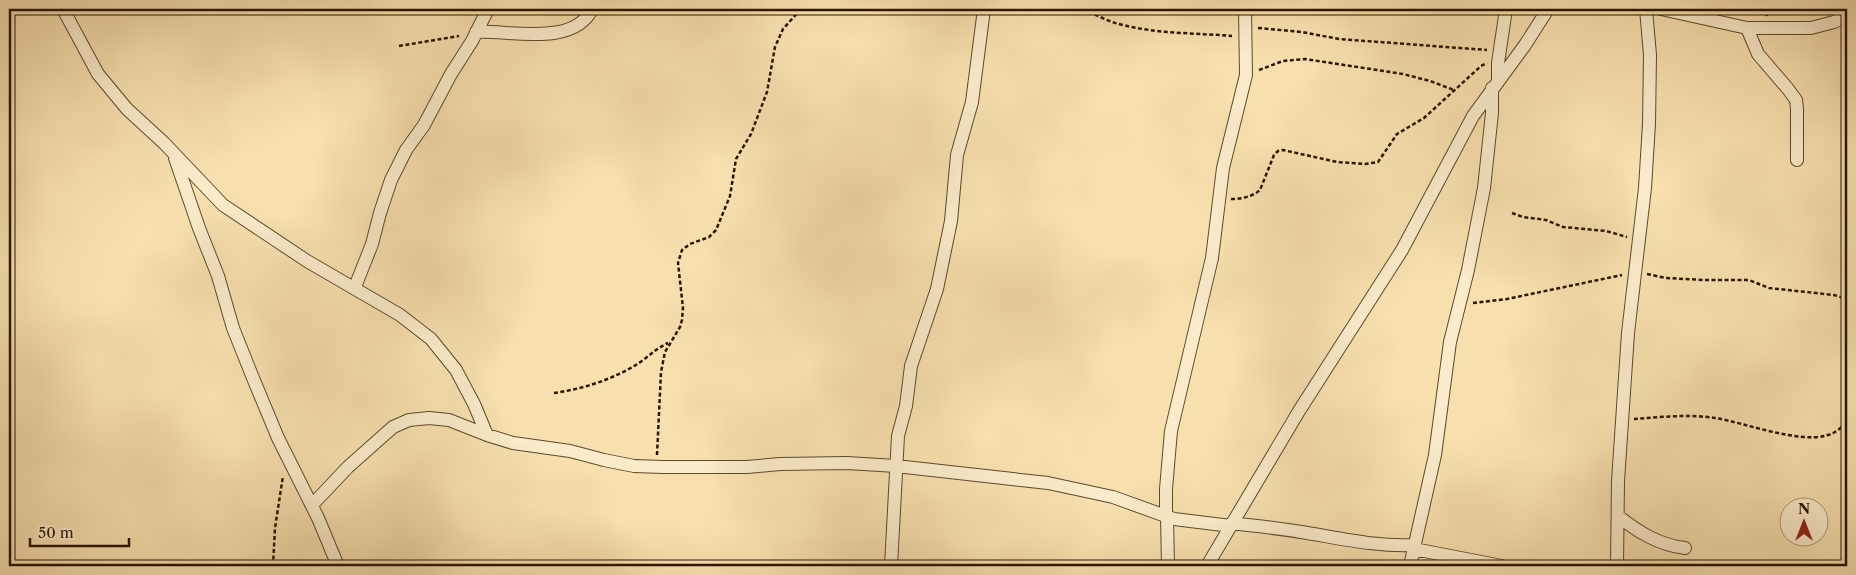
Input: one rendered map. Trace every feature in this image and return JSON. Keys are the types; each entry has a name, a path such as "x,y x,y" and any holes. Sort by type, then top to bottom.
{"street":[{"path":"63,9 98,74 127,109 173,153 222,205 272,239 400,315 431,339 456,370 488,435"},
{"path":"355,288 372,244 391,180 406,150 424,125 488,9"},
{"path":"476,33 494,31 530,35 560,31 576,26 584,20 592,9"},
{"path":"890,566 898,436 906,406 912,366 937,289 951,222 958,155 972,102 984,9"},
{"path":"1168,566 1166,489 1171,431 1212,258 1223,168 1246,75 1245,9"},
{"path":"1410,566 1435,455 1450,342 1484,188 1495,84 1506,9"},
{"path":"1207,566 1299,411 1398,257 1473,116 1525,45 1548,9"},
{"path":"1617,566 1618,481 1628,333 1645,188 1649,124 1650,55 1646,9"},
{"path":"1661,9 1747,28 1811,28 1834,22 1847,16"},
{"path":"1747,28 1758,54 1796,100 1797,160"},
{"path":"173,153 218,276 233,328 267,412 312,505 338,566"},
{"path":"312,505 364,453 394,427 409,420 429,418 449,420 514,443 570,451 634,466 746,467 780,464 847,463 896,466 1048,484 1112,497 1166,516 1195,522 1300,532 1358,542 1415,547 1502,566"},
{"path":"1618,516 1630,526 1656,540 1673,547 1685,548"}],"path":[{"path":"656,467 661,372 665,352 680,327 682,320 683,308 678,263 682,250 690,244 709,237 716,230 730,196 736,159 751,134 767,92 775,47 783,29 801,9"},
{"path":"1083,9 1108,21 1124,26 1177,33 1302,32 1339,39 1453,49 1500,56"},
{"path":"399,46 476,33"},
{"path":"1219,200 1237,199 1256,194 1264,183 1274,155 1278,151 1283,150 1337,162 1365,164 1378,162 1397,134 1424,118 1481,66 1500,56"},
{"path":"1246,75 1283,61 1305,59 1403,74 1454,90"},
{"path":"1512,213 1546,220 1563,227 1606,231 1639,240"},
{"path":"1459,304 1507,299 1635,272 1666,278 1749,280 1769,288 1834,294 1847,299"},
{"path":"554,393 571,390 613,377 670,342"},
{"path":"1622,420 1704,417 1810,437 1830,435 1847,422"},
{"path":"272,566 275,528 286,453"}]}
